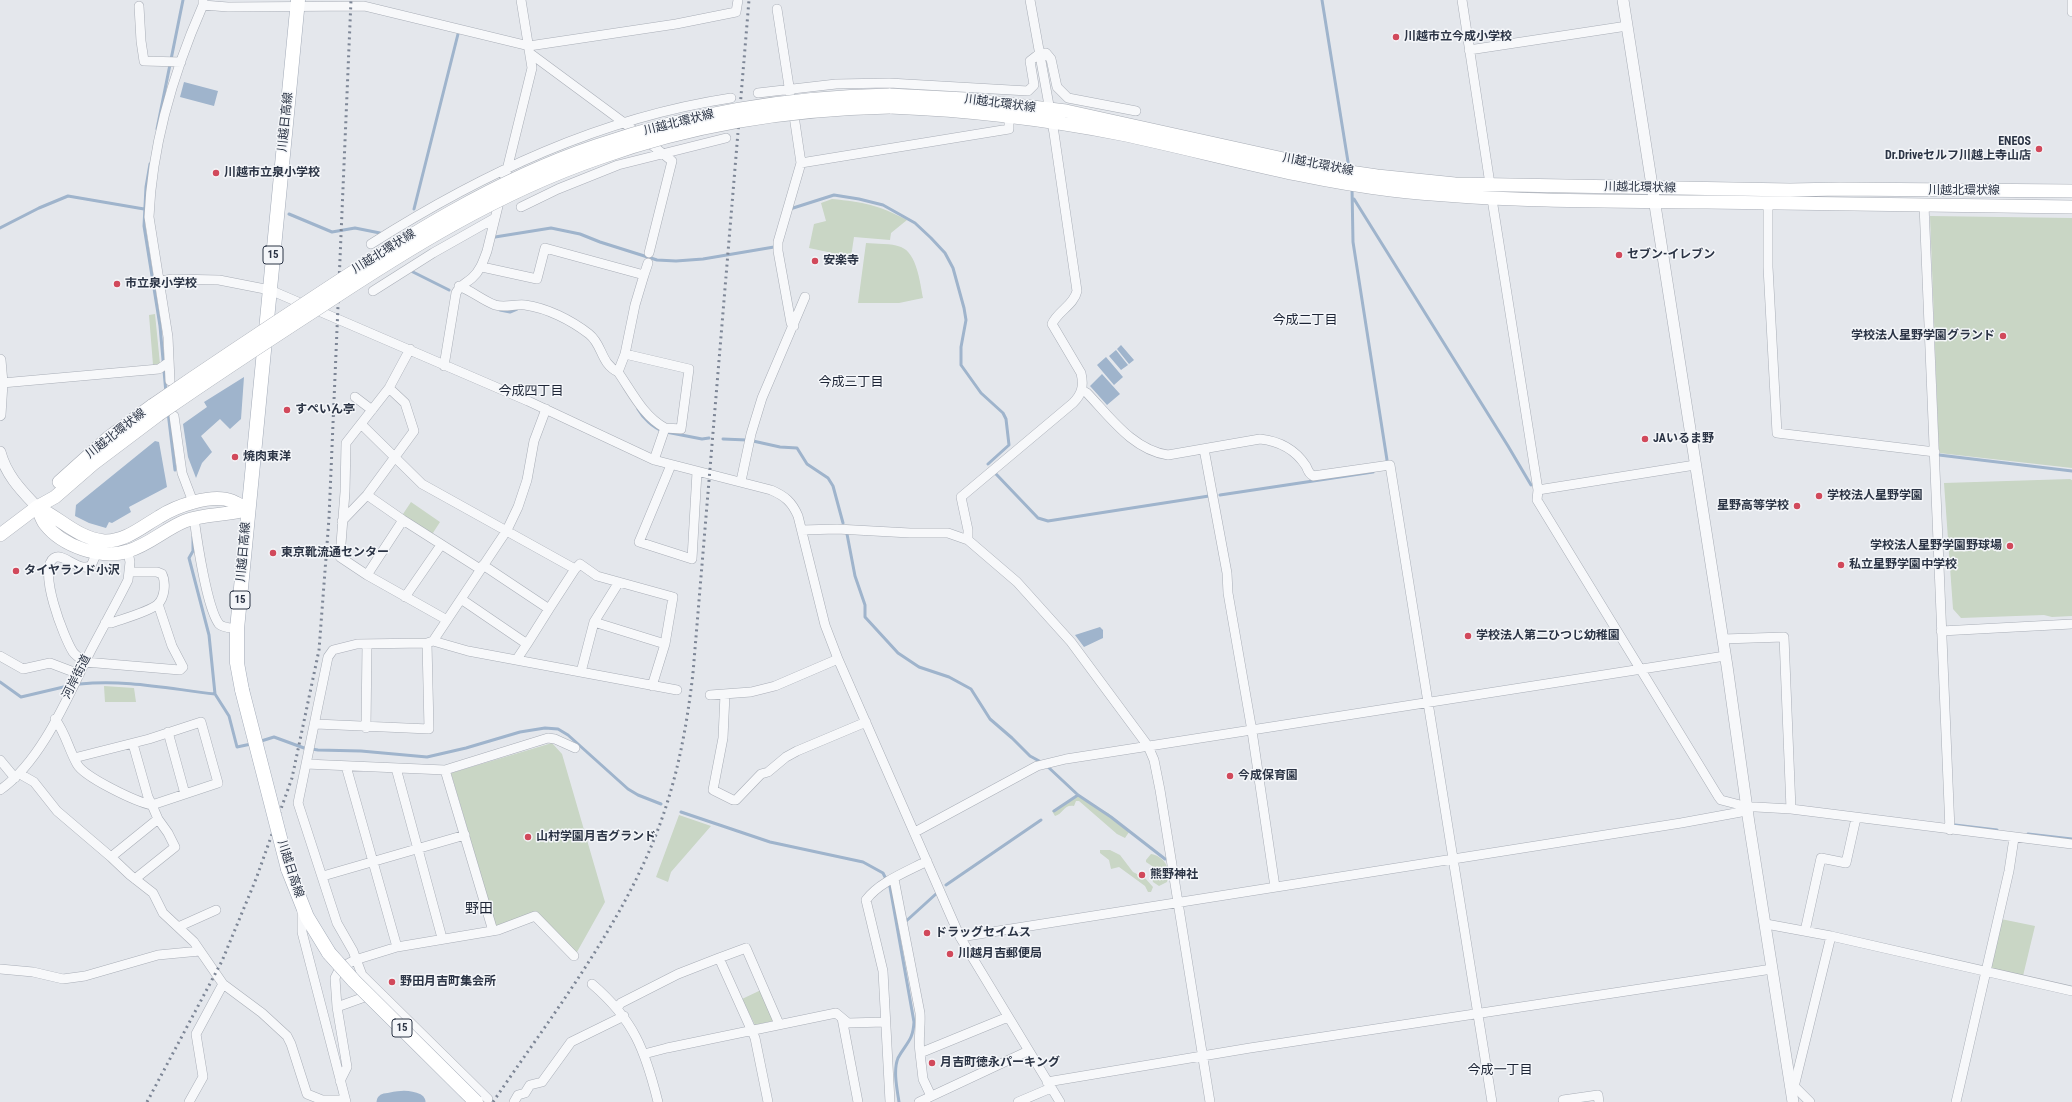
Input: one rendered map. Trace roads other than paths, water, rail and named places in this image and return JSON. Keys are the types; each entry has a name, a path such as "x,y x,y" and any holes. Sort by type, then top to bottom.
{"main road":[{"name":"川越日高線","path":"298,3 248,509 237,629 237,662 242,690 288,869 302,906 329,953 354,981 482,1101"},
{"name":"川越北環状線","path":"0,534 37,507 49,491 92,452 155,410 224,356 411,235 463,205 550,164 595,146 627,136 713,114 796,100 890,101 965,99 1050,116 1125,135 1302,175 1387,190 1492,199 2072,207"},
{"name":"川越北環状線","path":"890,101 1010,116 1050,116 1066,111 1329,169 1377,176 1455,184 1790,190 1840,189 2072,192"},
{"path":"37,507 53,515 79,534 91,539 106,541 129,535 160,516 193,502 206,500 231,500 248,509"},
{"path":"37,507 44,523 58,536 73,546 110,554 128,552 176,525 194,518 206,515 232,514 248,509"}],"street":[{"path":"444,366 450,322 459,286 472,279 482,266 508,168 532,68 521,0"},
{"path":"530,50 736,12 738,0"},
{"path":"968,540 968,530 962,497 1073,403 1082,390 1083,382 1081,373 1052,324 1054,318 1075,299 1077,291 1050,116 1030,0"},
{"path":"1462,0 1490,184"},
{"path":"1623,0 1723,639 1748,807 1750,830 1792,1086 1792,1102"},
{"path":"2072,0 2072,12"},
{"path":"170,381 168,337 150,224 150,197 166,109 203,2 228,7 298,3 364,6 530,50 672,161 644,275 635,305 625,354 618,372"},
{"path":"139,6 144,61 181,62"},
{"path":"777,9 801,163 778,242 778,250 790,315 794,326"},
{"path":"1469,50 1627,26"},
{"path":"758,93 790,88 836,84 889,82 1028,91 1034,85 1030,60 1039,54 1046,53 1051,59 1057,87 1068,98 1136,111"},
{"path":"371,244 422,212 508,168 556,146 623,122 666,111 732,98"},
{"path":"801,163 1009,129 1010,116"},
{"path":"521,207 558,189 606,170 662,153 726,138"},
{"path":"1492,199 1538,490 1537,500 1643,669 1721,800 1748,807 1791,809 2014,838 2072,844"},
{"path":"1768,204 1768,267 1777,433 1935,452"},
{"path":"1924,205 1950,830"},
{"path":"373,291 433,253 495,218"},
{"path":"482,266 538,279 545,248 644,275"},
{"path":"159,281 173,279 219,280 270,290 330,318 410,349 444,366 546,409 654,460 697,472 741,481 771,490 786,498 795,508 802,530 825,625 838,659 960,937 1060,1102"},
{"path":"459,286 472,291 494,304 506,307 524,305 557,315 590,334 609,367 618,372 643,410 653,421 665,428 681,429 689,369 625,354"},
{"path":"741,481 751,434 762,398 794,326 805,297"},
{"path":"410,349 389,388 346,443 345,492 340,557 367,575 447,620"},
{"path":"0,360 2,383 0,416"},
{"path":"2,383 159,368 169,362"},
{"path":"342,521 367,495 393,457 414,431 405,402 389,388"},
{"path":"1082,390 1087,393 1130,437 1144,448 1168,455 1252,440 1269,440 1286,446 1293,451 1313,476 1390,465 1430,703 1453,859 1492,1102"},
{"path":"355,397 372,410"},
{"path":"316,724 366,728 429,730 430,642 447,620 506,530 518,507 527,480 534,441 546,409"},
{"path":"174,416 182,473 193,502"},
{"path":"361,424 422,484 575,569"},
{"path":"654,460 665,428"},
{"path":"1204,449 1228,573 1228,593 1252,731 1275,887"},
{"path":"0,452 7,472 37,507"},
{"path":"671,465 639,542 692,559 697,472"},
{"path":"1538,490 1696,465"},
{"path":"367,495 441,545 481,567 549,609"},
{"path":"194,518 197,541 211,602 219,623 222,626 237,629"},
{"path":"367,575 403,520"},
{"path":"802,530 837,529 910,533 948,533 968,540 1017,582 1071,642 1148,746 1154,760 1160,790 1210,1102"},
{"path":"406,597 441,545"},
{"path":"97,552 91,566 86,568 79,567 65,559 54,558 50,562 48,574 51,590 65,635 74,654 85,662 180,670 183,667 172,646 158,604"},
{"name":"河岸街道","path":"0,790 18,776 37,752 55,719 128,580 130,572 128,552"},
{"path":"517,659 575,569 580,564 597,576 673,597 665,644 652,686"},
{"path":"105,622 111,623 158,604 163,594 164,581 162,574 158,572 130,572"},
{"path":"581,672 594,622 619,582"},
{"path":"461,599 527,644"},
{"path":"594,622 665,644"},
{"path":"1941,631 2072,624"},
{"path":"1723,639 1784,637 1791,809"},
{"path":"482,1101 362,975 355,960 353,951 337,923 323,876 298,803 316,724 328,657 333,650 367,644 430,642 468,651 677,690"},
{"path":"366,728 367,644"},
{"path":"0,656 24,669 50,663 79,674"},
{"path":"915,832 1037,766 1052,762 1725,656"},
{"path":"710,695 751,692 775,686 838,659"},
{"path":"725,694 723,738 712,790 733,800 736,800 761,774 768,772 786,757 866,722"},
{"path":"55,719 64,731 74,758 82,770 116,791 152,805 218,783 201,722 133,744 74,758"},
{"path":"168,732 185,794"},
{"path":"308,755 346,766 445,770 548,738 555,739 575,748"},
{"path":"133,744 148,797 158,819 168,833 175,847 135,879"},
{"path":"0,760 18,776 34,782 57,811 153,893 164,913 200,951 223,984 262,1013 287,1036 307,1094 322,1100 346,1101 302,932 302,906"},
{"path":"346,766 397,947"},
{"path":"396,768 442,938"},
{"path":"445,770 493,931"},
{"path":"960,937 1716,817 1740,812 1748,807"},
{"path":"1805,931 1821,858 1846,863 1856,818"},
{"path":"111,857 158,819"},
{"path":"323,876 465,835"},
{"path":"1956,1102 1987,971 2014,838"},
{"path":"890,1102 883,971 866,900 870,895 894,878 927,861"},
{"path":"894,878 920,1013 921,1028 918,1041 923,1079 931,1096"},
{"path":"178,927 216,910"},
{"path":"340,1081 347,1067 337,1007 335,978 340,968 355,960 397,947 442,938 493,931 535,916 574,956"},
{"path":"1766,924 1831,936 2072,991"},
{"path":"1792,1086 1831,936"},
{"path":"617,1008 621,1003 678,974 746,948 779,1024"},
{"path":"0,968 33,972 63,979 97,973 158,955 200,951"},
{"path":"719,958 752,1031 768,1102"},
{"path":"1018,1102 1049,1085 1202,1057 1772,969"},
{"path":"188,1102 203,1077 196,1034 223,984"},
{"path":"592,984 617,1008 633,1029 648,1065 658,1102"},
{"path":"337,1007 379,992"},
{"path":"644,1054 836,1013 848,1023 885,1022"},
{"path":"514,1102 518,1095 525,1093 530,1085 542,1082 571,1042 624,1016"},
{"path":"920,1053 1008,1017"},
{"path":"842,1018 858,1102"},
{"path":"919,1102 1028,1051"},
{"path":"1792,1086 1810,1102"},
{"path":"1564,1102 1563,1100 1598,1095 1599,1102"}],"water":[{"path":"184,82 218,91 214,106 180,97"},
{"path":"1121,345 1134,360 1129,364 1117,349"},
{"path":"1116,350 1128,365 1121,370 1109,356"},
{"path":"1106,357 1123,377 1114,385 1097,365"},
{"path":"1102,374 1120,394 1107,405 1090,386"},
{"path":"244,377 241,419 230,429 220,419 201,436 212,452 202,463 196,478 188,457 183,424 207,407 204,402"},
{"path":"155,441 159,442 167,487 129,507 131,512 112,523 109,522 106,528 89,523 75,516 76,505"},
{"path":"1100,627 1103,630 1103,638 1084,647 1075,635"}],"waterway":[{"path":"157,129 183,0"},
{"path":"1322,0 1349,168"},
{"path":"414,209 458,34"},
{"path":"150,164 146,187 144,226 160,326 166,393"},
{"path":"1352,188 1353,242 1387,460"},
{"path":"790,209 834,195 883,205 915,223 945,253 953,268 966,320 961,347 961,365 981,393 1003,413 1006,419 1009,445 988,464"},
{"path":"0,228 39,208 68,196 144,209"},
{"path":"1354,199 1531,485"},
{"path":"289,214 332,232 355,228 380,233"},
{"path":"495,237 551,228 580,234 657,260 676,261 703,259 774,247"},
{"path":"413,272 449,290"},
{"path":"500,310 510,312 517,309"},
{"path":"638,409 649,422 656,428 663,431"},
{"path":"168,412 175,470"},
{"path":"666,432 702,439 709,438"},
{"path":"723,439 747,440"},
{"path":"753,441 780,447 797,448 807,464 828,478 833,486 843,523"},
{"path":"1939,455 2072,471"},
{"path":"1220,495 1373,472"},
{"path":"996,474 1038,518 1048,521 1209,496"},
{"path":"847,534 855,576 865,605 865,617 898,653 919,667 949,677 971,689 990,719 1030,756 1041,762"},
{"path":"193,537 193,551 189,558 209,635 215,694 229,716 237,747 251,744"},
{"path":"0,682 21,697 72,685"},
{"path":"80,684 114,683 148,685 215,694"},
{"path":"258,742 274,737 304,748 318,750 361,751 427,757 466,748 520,732 545,728 558,729 568,735 628,789 638,795 661,804"},
{"path":"1047,766 1078,795 1111,817 1165,859"},
{"path":"1054,811 1078,795"},
{"path":"681,812 770,842 863,862 883,873 890,887 914,1022 911,1038 898,1058 896,1068 899,1102"},
{"path":"946,885 1041,820"},
{"path":"1955,825 1997,830"},
{"path":"2028,834 2072,839"},
{"path":"904,923 937,893"},
{"path":"385,1102 405,1099 417,1102"}],"railway":[{"path":"147,1102 222,961 256,879 292,778 319,650 329,518 351,0"},
{"path":"493,1102 585,968 627,897 645,861 660,824 677,768 685,731 693,673 749,0"}],"place":[{"name":"川越市立今成小学校","path":"1396,37"},
{"name":"ENEOS Dr.Driveセルフ川越上寺山店","path":"2039,149"},
{"name":"川越市立泉小学校","path":"216,173"},
{"name":"セブン-イレブン","path":"1619,255"},
{"name":"安楽寺","path":"815,261"},
{"name":"市立泉小学校","path":"117,284"},
{"name":"学校法人星野学園グランド","path":"2003,336"},
{"name":"すぺいん亭","path":"287,410"},
{"name":"JAいるま野","path":"1645,439"},
{"name":"焼肉東洋","path":"235,457"},
{"name":"学校法人星野学園","path":"1819,496"},
{"name":"星野高等学校","path":"1797,506"},
{"name":"学校法人星野学園野球場","path":"2010,546"},
{"name":"東京靴流通センター","path":"273,553"},
{"name":"私立星野学園中学校","path":"1841,565"},
{"name":"タイヤランド小沢","path":"16,571"},
{"name":"学校法人第二ひつじ幼稚園","path":"1468,636"},
{"name":"今成保育園","path":"1230,776"},
{"name":"山村学園月吉グランド","path":"528,837"},
{"name":"熊野神社","path":"1142,875"},
{"name":"ドラッグセイムス","path":"927,933"},
{"name":"川越月吉郵便局","path":"950,954"},
{"name":"野田月吉町集会所","path":"392,982"},
{"name":"月吉町徳永パーキング","path":"932,1063"}],"district":[{"name":"今成二丁目","path":"1305,321"},
{"name":"今成三丁目","path":"851,383"},
{"name":"今成四丁目","path":"531,392"},
{"name":"野田","path":"479,909"},
{"name":"今成一丁目","path":"1500,1071"}]}
